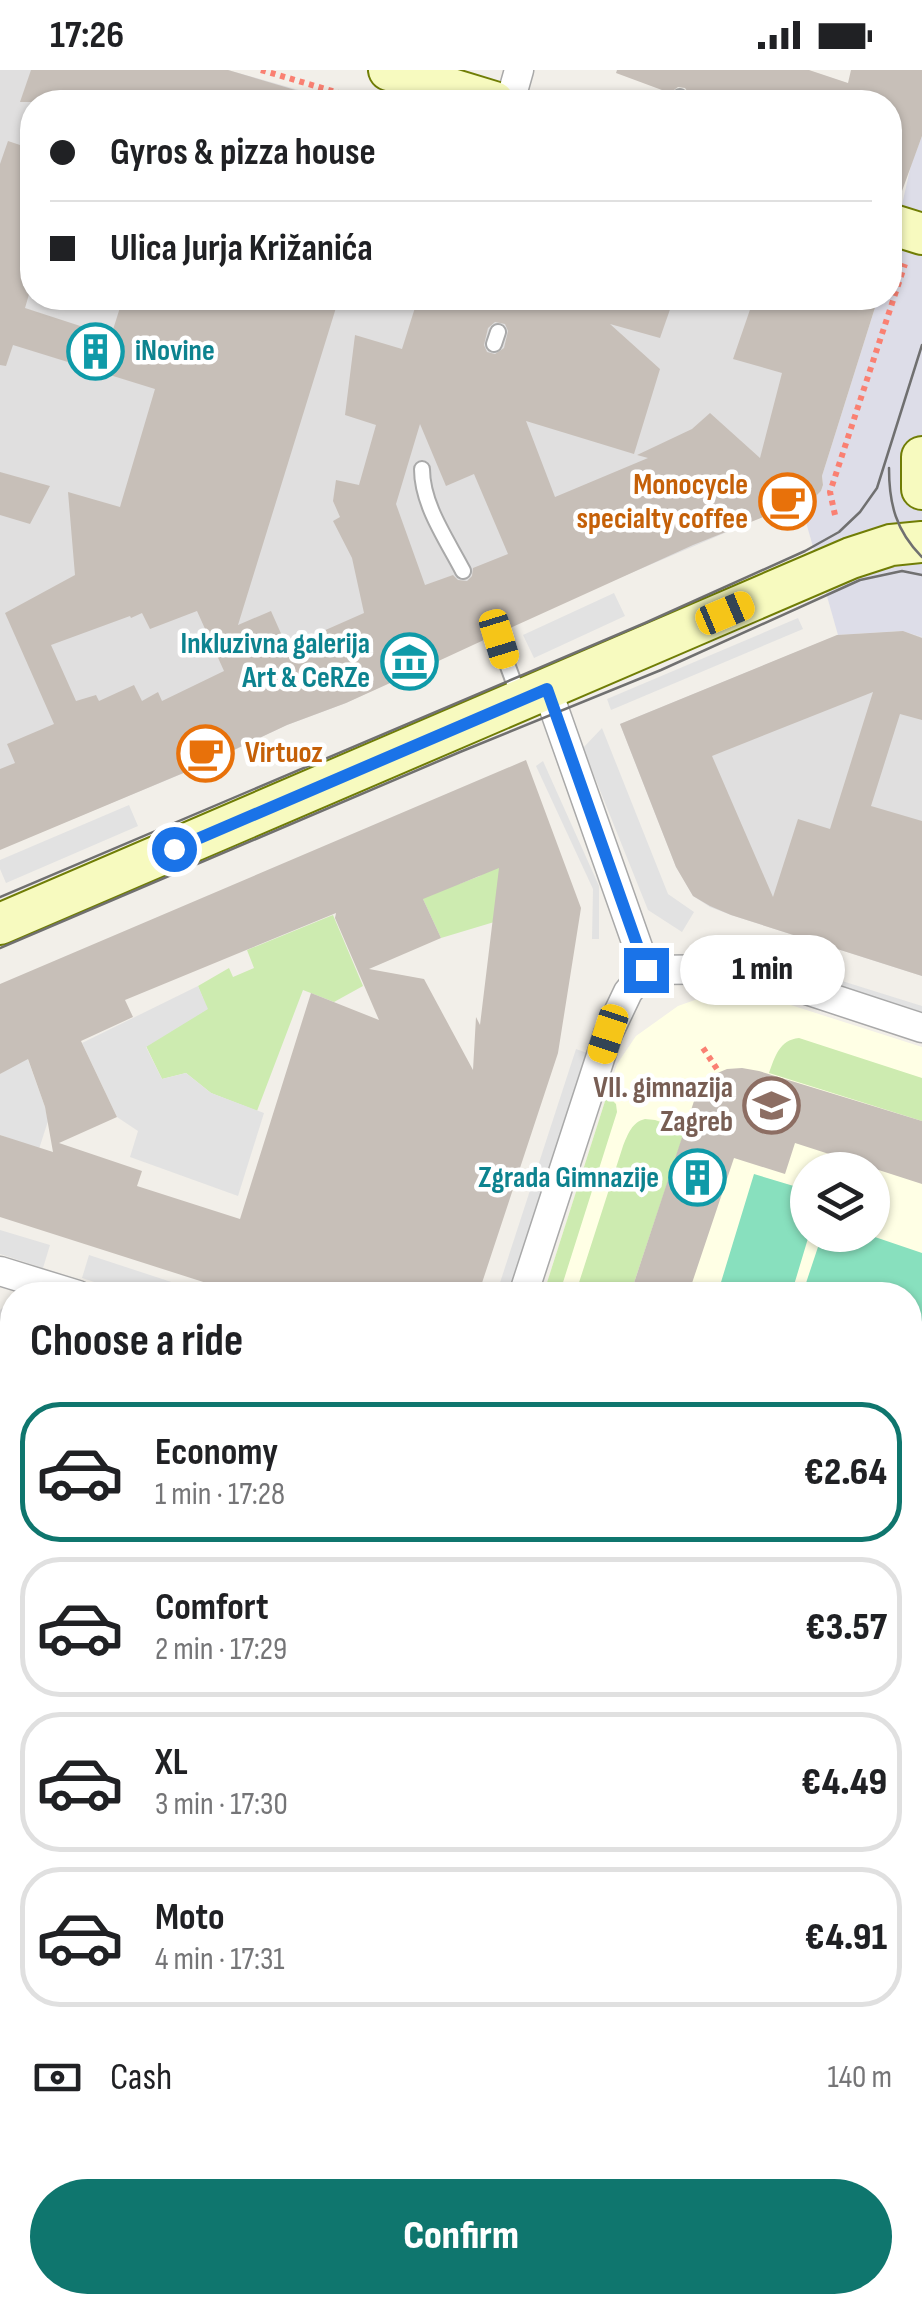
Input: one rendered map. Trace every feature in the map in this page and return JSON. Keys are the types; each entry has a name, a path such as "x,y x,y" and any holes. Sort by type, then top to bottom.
{"main road":[{"path":"389,70 455,90"},
{"path":"922,457 922,489"},
{"path":"0,924 851,558 891,545 922,542"}],"street":[{"path":"534,694 646,970"},
{"path":"646,970 737,969 922,1028"},
{"path":"526,1282 608,1034 628,992 646,970"},
{"path":"0,1270 37,1282"}],"lane":[{"path":"422,469 428,501 463,571"},
{"path":"496,634 534,694"}],"path":[{"path":"262,70 331,90"},
{"path":"902,283 914,248"},
{"path":"835,515 830,492 893,310"},
{"path":"704,1048 719,1072"}],"shaded area":[{"path":"0,70 228,70 299,90 20,90 20,310 874,310 849,384 800,501 563,602 346,703 0,849"},
{"path":"922,136 922,637 902,631 838,635 800,501 821,491 822,476 874,310 902,310 902,204"},
{"path":"614,593 625,616 534,658 523,635"},
{"path":"798,618 803,629 611,710 607,699"},
{"path":"903,631 922,637 922,976 731,915 693,896 676,867 620,724 838,635"},
{"path":"602,728 668,894 694,912 682,932 648,910 583,748"},
{"path":"543,761 599,886 599,939 592,939 593,889 536,766"},
{"path":"129,805 138,826 6,883 0,860"},
{"path":"733,947 922,1006 922,1019 730,958"},
{"path":"198,986 208,1009 146,1047 162,1079 186,1073 211,1093 264,1113 238,1196 130,1157 138,1131 117,1117 82,1043"},
{"path":"736,993 769,998 922,1047 922,1282 547,1282 617,1064 636,1036 678,1006 706,996"},
{"path":"576,1049 587,1053 513,1282 500,1282"},
{"path":"27,1057 48,1121 39,1149 0,1135 0,1074"},
{"path":"0,1230 50,1245 43,1268 0,1254"},
{"path":"89,1255 171,1282 94,1282 82,1278"}],"green space":[{"path":"493,851 524,913 441,938 416,884 451,868 459,884 480,876"},
{"path":"333,915 363,986 334,1002 303,990 257,1111 211,1093 186,1073 162,1079 146,1046 207,1009 198,986 229,968 233,977 254,968 247,950"},
{"path":"799,1038 922,1078 922,1121 769,1073 782,1046"},
{"path":"607,1095 616,1104 617,1112 563,1282 547,1282"},
{"path":"655,1120 685,1130 634,1282 579,1282 623,1146 641,1121"},
{"path":"754,1174 790,1185 790,1252 804,1252 795,1282 721,1282"},
{"path":"890,1242 922,1253 922,1282 806,1282 816,1252 890,1252"}],"building":[{"path":"31,70 228,70 295,90 24,90"},
{"path":"809,70 848,83 851,70 922,70 922,136 902,191 902,90 662,90 616,73"},
{"path":"8,141 20,145 20,310 31,310 111,336 119,310 335,310 238,625 271,611 287,647 364,613 352,558 333,521 340,517 333,501 336,480 359,485 376,425 345,415 355,335 402,349 414,310 670,310 660,338 610,324 660,369 634,454 526,421 555,497 648,458 637,455 692,429 710,413 760,458 782,373 733,359 750,310 874,310 822,476 823,485 816,496 693,545 506,630 491,624 486,639 432,664 0,850 0,769 15,763 7,744 54,724 5,613 75,575 68,492 120,507 155,389 13,345 6,366 0,365 0,164","holes":["495,322 505,324 508,331 504,348 495,354 487,352 484,345 488,328","420,424 446,486 474,474 508,554 473,568 467,581 453,575 425,585 396,504","197,611 224,671 162,701 158,692 142,701 134,685 99,701 96,695 76,701 51,645 142,613 150,629"]},
{"path":"0,472 50,486 30,524 0,515"},
{"path":"903,631 922,638 922,720 900,714 871,806 922,821 922,976 731,915 693,896 676,867 620,724 837,635","holes":["873,692 830,829 798,819 773,897 712,756"]},
{"path":"526,760 581,908 558,1053 482,1282 203,1282 0,1217 0,1135 53,1152 45,1107 28,1059 0,1074 0,984","holes":["499,868 480,1025 476,1017 473,1070 424,979 369,969 441,938 423,899","336,913 379,1020 311,993 240,1219 137,1186 142,1171 59,1143 117,1117 81,1041 133,1017 125,1000"]},
{"name":"Zgrada Gimnazije","path":"727,1069 759,1071 922,1121 922,1184 890,1174 890,1152 823,1152 795,1143 785,1174 734,1158 692,1282 634,1282 696,1095 715,1074"}],"tram line":[{"path":"0,897 645,623 839,532 877,488 922,345"},
{"path":"889,468 896,516 922,557"},
{"path":"0,948 661,670 860,580 902,571 922,575"}],"place":[{"name":"iNovine","path":"96,351"},
{"name":"Monocycle specialty coffee","path":"787,502"},
{"name":"Inkluzivna galerija Art & CeRZe","path":"409,661"},
{"name":"Virtuoz","path":"206,753"},
{"name":"VII. gimnazija Zagreb","path":"772,1105"},
{"name":"Zgrada Gimnazije","path":"698,1178"}],"route":[{"path":"174,849 547,689 646,970"}]}
